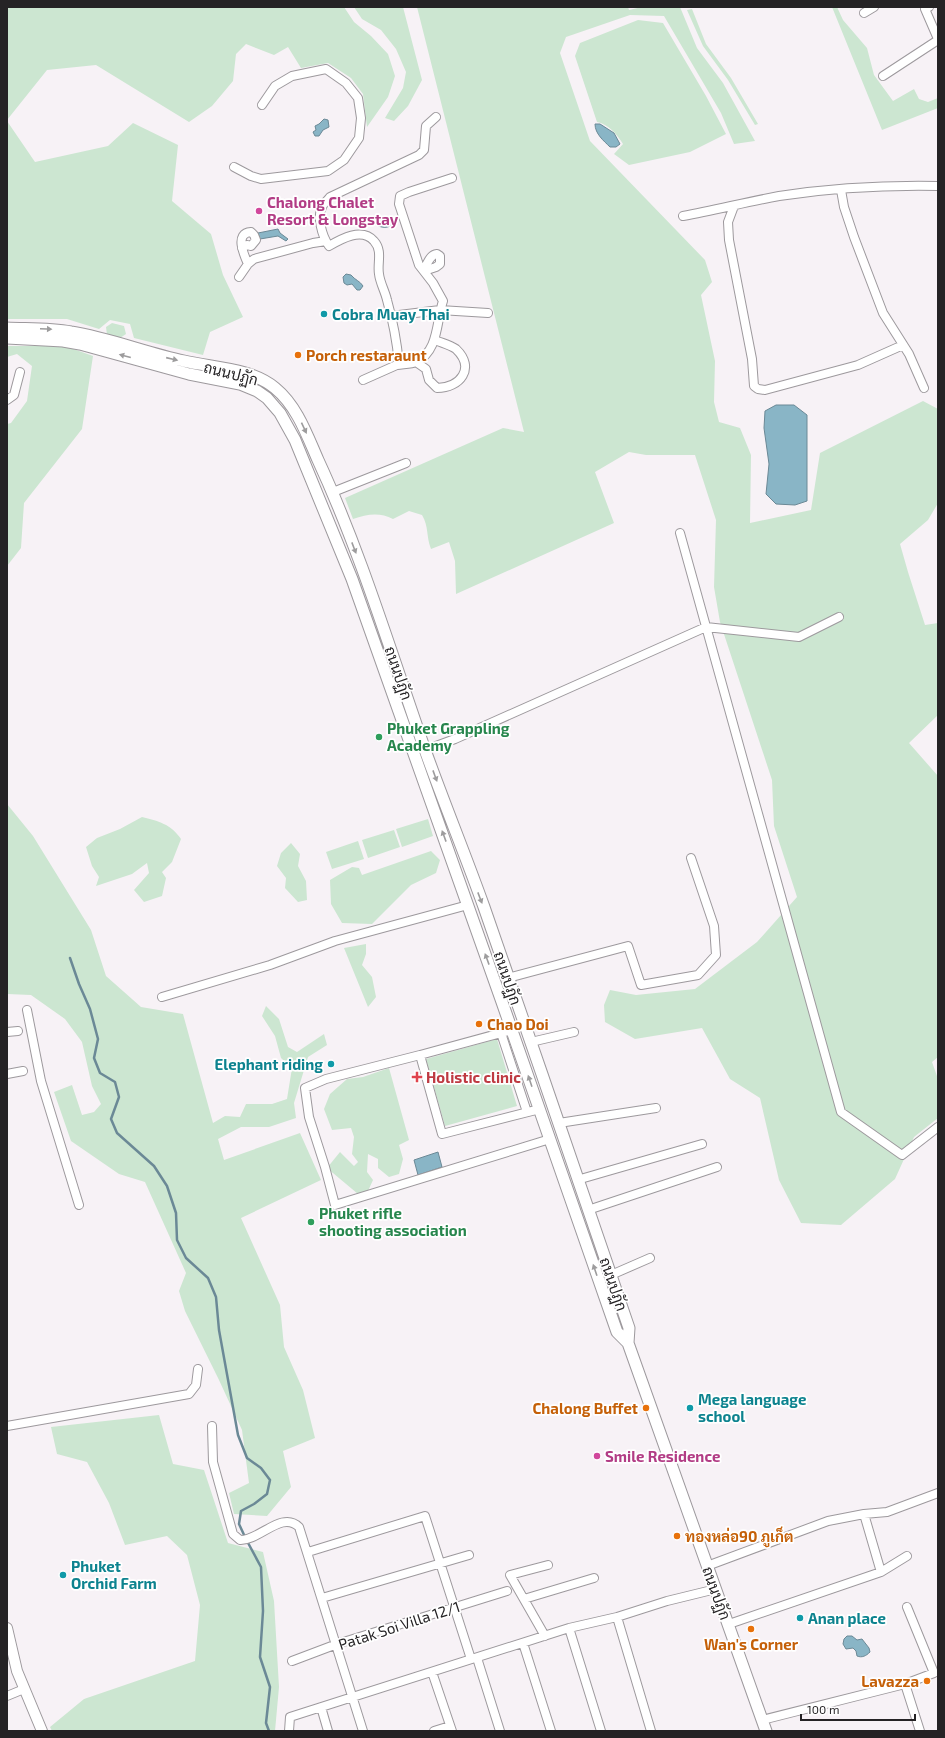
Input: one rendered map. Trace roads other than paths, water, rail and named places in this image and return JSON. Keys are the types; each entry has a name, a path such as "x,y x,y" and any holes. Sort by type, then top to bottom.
{"main road":[{"name":"ถนนปฏัก","path":"7,328 56,330 93,336 165,357 204,366 242,372 261,378 283,395 302,423 333,492 531,1042 577,1180 629,1328 628,1343 766,1731"},
{"name":"ถนนปฏัก","path":"7,338 63,341 80,344 189,374 240,384 257,391 267,398 280,413 295,440 352,579 540,1109 617,1332 628,1343"},
{"path":"267,398 275,388"},
{"path":"406,732 418,727"}],"street":[{"path":"864,13 874,7"},
{"path":"883,76 938,40 926,8"},
{"path":"234,167 251,176 261,179 328,171 344,160 358,138 361,118 358,98 346,83 326,69 292,76 275,86 262,105"},
{"path":"397,365 399,364 397,344 391,316 378,272 380,255 374,241 368,237 359,235 342,239 329,246 326,241 320,217 322,205 330,197 419,155 424,150 426,126 436,117"},
{"path":"363,380 397,365 416,362 428,354 435,340 443,301 424,270 419,265 399,204 400,196 452,178"},
{"path":"683,216 779,196 889,185 938,186"},
{"path":"841,190 844,207 883,313 917,370 924,388"},
{"path":"734,206 728,222 729,240 752,359 754,386 758,389 765,390 858,364 903,345"},
{"path":"239,276 254,259 326,241"},
{"path":"242,248 248,264"},
{"path":"391,316 440,310 488,313"},
{"path":"416,362 426,369 429,380 437,388 446,388 458,382 464,374 465,363 454,347 435,340"},
{"path":"7,400 14,395 20,372"},
{"path":"333,492 406,463"},
{"path":"680,534 841,1112 902,1155 938,1127"},
{"path":"425,750 455,739 706,627 799,637 839,617"},
{"path":"508,978 628,946 641,985 698,975 716,954 714,926 690,858"},
{"path":"162,997 270,965 335,941 468,905"},
{"path":"27,1010 41,1081 79,1205"},
{"path":"512,1030 326,1079 305,1088 308,1117 325,1167 335,1205 550,1139"},
{"path":"7,1032 18,1031"},
{"path":"531,1042 574,1032"},
{"path":"501,1033 527,1112"},
{"path":"420,1055 442,1134 540,1109"},
{"path":"7,1074 23,1071"},
{"path":"559,1123 656,1108"},
{"path":"577,1180 702,1144"},
{"path":"588,1210 717,1167"},
{"path":"611,1275 650,1258"},
{"path":"7,1426 188,1394 196,1385 198,1368"},
{"path":"212,1426 213,1462 233,1534 237,1538 245,1540 281,1522 294,1522 299,1527 337,1644 363,1731"},
{"path":"708,1566 828,1521 864,1514 887,1512 938,1493"},
{"path":"864,1514 881,1572"},
{"path":"308,1552 425,1516 454,1607 500,1731"},
{"path":"322,1598 469,1555"},
{"path":"729,1624 881,1572 907,1556"},
{"path":"545,1636 510,1575 548,1565"},
{"path":"524,1599 594,1578"},
{"path":"289,1731 290,1718 321,1707 569,1628 617,1617 668,1601 716,1589"},
{"name":"Patak Soi Villa 12/1","path":"292,1661 337,1644 507,1591"},
{"path":"762,1720 905,1684 934,1673 907,1607"},
{"path":"617,1617 651,1731"},
{"path":"7,1628 17,1671 42,1731"},
{"path":"569,1628 601,1731"},
{"path":"523,1643 551,1731"},
{"path":"432,1672 451,1728 434,1731"},
{"path":"905,1684 920,1731"},
{"path":"7,1696 24,1689"},
{"path":"321,1707 328,1731"}],"water":[{"path":"324,119 328,120 329,127 323,130 319,136 315,136 313,132 316,130 315,126"},
{"path":"595,124 600,124 614,133 620,144 616,147 610,147 596,131"},
{"path":"372,218 380,218 382,222 394,221 394,224 388,227 380,226 372,222"},
{"path":"278,229 280,233 288,239 286,241 278,236 260,239 258,233"},
{"path":"346,274 351,275 362,284 363,286 360,290 357,290 352,284 347,285 344,283 343,277"},
{"path":"776,405 794,405 807,415 807,501 795,505 776,504 766,494 769,464 764,428 765,411"},
{"path":"438,1152 442,1167 418,1175 414,1160"},
{"path":"847,1636 852,1636 857,1640 862,1639 869,1648 870,1652 867,1655 859,1657 853,1648 846,1649 843,1644 844,1639"}],"waterway":[{"path":"70,958 90,1009 98,1039 94,1058 100,1073 115,1082 119,1097 111,1119 117,1133 154,1166 167,1186 176,1213 177,1240 186,1258 208,1278 216,1297 219,1330 238,1435 247,1458 261,1468 270,1480 267,1494 254,1504 241,1511 239,1524 245,1537"},
{"path":"247,1541 261,1567 263,1611 260,1657 270,1687 266,1723 269,1731"}],"place":[{"name":"Chalong Chalet Resort & Longstay","path":"259,211"},
{"name":"Cobra Muay Thai","path":"324,314"},
{"name":"Porch restaraunt","path":"298,355"},
{"name":"Phuket Grappling Academy","path":"379,737"},
{"name":"Chao Doi","path":"479,1024"},
{"name":"Elephant riding","path":"331,1064"},
{"name":"Holistic clinic","path":"417,1077"},
{"name":"Phuket rifle shooting association","path":"311,1222"},
{"name":"Chalong Buffet","path":"646,1408"},
{"name":"Mega language school","path":"690,1408"},
{"name":"Smile Residence","path":"597,1456"},
{"name":"ทองหล่อ90 ภูเก็ต","path":"677,1536"},
{"name":"Phuket Orchid Farm","path":"63,1575"},
{"name":"Anan place","path":"800,1618"},
{"name":"Wan's Corner","path":"751,1629"},
{"name":"Lavazza","path":"927,1681"}]}
